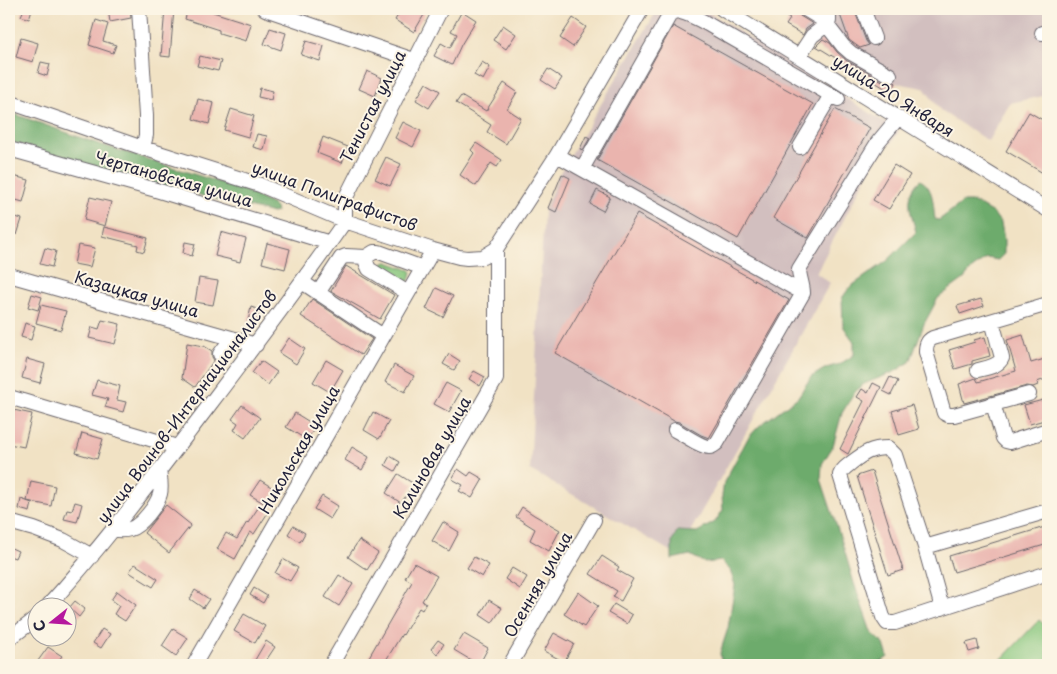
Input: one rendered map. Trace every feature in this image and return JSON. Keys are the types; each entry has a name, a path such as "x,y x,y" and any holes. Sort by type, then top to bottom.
{"street":[{"path":"139,9 146,116 146,135 143,148"},
{"path":"268,9 414,60"},
{"name":"Тенистая улица","path":"345,221 345,199 441,9"},
{"path":"496,250 557,155 642,9"},
{"name":"улица 20 Января","path":"722,9 1048,210"},
{"path":"805,9 823,20 843,46 851,53 890,75"},
{"path":"799,56 812,36 829,21 829,9"},
{"path":"863,9 874,38"},
{"path":"582,169 672,11 677,10 704,22 834,97 800,147"},
{"name":"улица Полиграфистов","path":"9,102 143,148 260,185 345,221 433,250 467,258 483,257 496,250"},
{"path":"675,430 704,446 709,447 717,443 803,293 799,269 878,142 898,118"},
{"name":"Чертановская улица","path":"9,149 156,190 330,243"},
{"path":"557,155 803,293"},
{"name":"улица Воинов-Интернационалистов","path":"57,596 114,530 256,345 345,221"},
{"name":"Никольская улица","path":"194,665 433,250"},
{"name":"Калиновая улица","path":"331,665 496,379 496,250"},
{"path":"318,293 341,258 346,256 366,257 374,252 380,252 423,268"},
{"path":"366,257 366,262 370,269 408,293"},
{"name":"Казацкая улица","path":"9,275 256,345"},
{"path":"302,282 383,336"},
{"path":"1030,394 948,415 944,413 926,352 926,345 928,340 933,338 1048,305"},
{"path":"978,370 1002,361 992,321"},
{"path":"220,354 232,338"},
{"path":"9,397 177,447"},
{"path":"993,404 1003,438 1006,441 1010,442 1048,430"},
{"path":"942,608 925,547 895,455 888,448 865,452 842,470 840,475 883,617 887,623 895,623 942,608 1048,573"},
{"path":"925,547 1048,511"},
{"name":"Осенняя улица","path":"510,665 594,520"},
{"path":"9,522 63,540 92,556"},
{"path":"9,639 28,625"}],"shaded area":[{"path":"658,9 703,9 899,131 891,143 882,146 816,273 830,283 677,555 530,470 544,211 558,176"},
{"path":"774,9 1048,9 1048,95 1010,103 988,141 941,111 924,88 896,83 891,92 815,46 806,37 786,25 790,18"}],"green space":[{"path":"9,112 93,142 244,190 273,205 277,212 273,213 140,180 9,141"},
{"path":"920,180 925,183 930,191 935,219 939,220 963,202 974,202 993,213 1001,223 1004,254 998,260 987,258 972,269 964,279 938,298 924,324 910,362 894,372 864,384 855,392 842,413 833,446 822,464 821,479 854,583 871,632 884,644 888,657 881,662 868,665 722,665 720,653 728,628 735,585 730,570 721,561 705,563 690,555 672,559 672,542 677,531 697,532 715,522 723,510 724,482 748,438 759,426 798,397 811,377 826,368 840,364 854,355 854,342 843,326 842,298 850,287 887,261 916,232 910,199 915,186"},
{"path":"387,262 410,270 412,272 408,282 398,280 382,270 383,264"},
{"path":"1039,620 1048,628 1048,665 996,665"}],"building":[{"path":"24,9 32,9 29,19 21,16"},
{"path":"108,9 130,9 131,18 110,22"},
{"path":"165,9 174,9 170,57 161,56"},
{"path":"188,9 214,9 213,12 251,24 246,41 219,33 219,30 185,19"},
{"path":"402,9 418,9 425,13 414,32 395,20"},
{"path":"774,9 793,9 813,24 806,29 803,35 786,25 790,19"},
{"path":"838,9 854,9 869,45 860,48 849,40"},
{"path":"462,11 476,20 452,65 434,56 441,43 450,48 457,34 451,31"},
{"path":"573,18 586,27 573,47 560,38"},
{"path":"96,20 108,24 103,41 116,45 113,53 89,45"},
{"path":"503,25 516,34 506,49 493,40"},
{"path":"673,26 813,104 738,239 597,160"},
{"path":"270,28 286,33 281,50 264,44"},
{"path":"21,38 38,43 33,62 16,57"},
{"path":"823,39 830,43 847,61 886,83 895,82 891,92 816,46"},
{"path":"306,41 324,46 320,61 301,55"},
{"path":"200,56 221,61 218,71 197,66"},
{"path":"41,62 50,64 47,76 38,73"},
{"path":"482,62 490,67 483,80 474,75"},
{"path":"548,69 562,78 555,89 541,80"},
{"path":"367,71 382,78 375,96 359,89"},
{"path":"426,83 440,91 429,108 416,100"},
{"path":"504,83 517,92 507,109 521,118 506,144 487,132 491,125 456,103 461,96 486,111"},
{"path":"260,88 273,91 271,100 258,97"},
{"path":"198,99 214,103 209,124 193,119"},
{"path":"231,109 254,116 248,137 224,130"},
{"path":"835,109 870,128 808,238 773,218"},
{"path":"1029,112 1048,123 1048,176 1006,151"},
{"path":"403,122 421,131 413,147 395,138"},
{"path":"257,134 267,136 264,150 253,147"},
{"path":"586,136 590,138 583,150 580,149"},
{"path":"323,137 348,147 342,163 317,153"},
{"path":"476,143 502,160 497,167 491,163 476,186 460,175 474,153 471,150"},
{"path":"386,157 401,164 390,186 375,179"},
{"path":"894,165 910,175 889,209 873,200"},
{"path":"562,174 570,178 556,212 548,208"},
{"path":"9,175 29,180 23,202 9,198"},
{"path":"597,190 610,197 603,211 590,204"},
{"path":"90,197 111,202 105,226 84,220"},
{"path":"637,214 789,300 709,438 674,421 555,353"},
{"path":"9,215 22,219 17,235 9,232"},
{"path":"104,227 148,238 144,252 137,250 138,245 102,236"},
{"path":"221,232 246,239 240,262 215,256"},
{"path":"185,242 195,244 192,256 183,253"},
{"path":"267,243 290,249 285,269 262,263"},
{"path":"78,245 95,248 90,267 74,264"},
{"path":"45,248 56,251 52,267 40,264"},
{"path":"346,266 394,295 380,319 331,291"},
{"path":"199,278 218,281 213,305 195,302"},
{"path":"436,288 453,296 443,317 426,309"},
{"path":"32,294 42,297 38,310 28,307"},
{"path":"312,299 372,339 361,355 301,316"},
{"path":"981,299 984,306 960,314 957,306"},
{"path":"41,305 66,311 61,330 36,323"},
{"path":"251,307 260,310 257,324 248,321"},
{"path":"102,320 120,324 115,344 89,338 92,327 99,329"},
{"path":"25,323 35,326 31,340 21,337"},
{"path":"1023,335 1031,363 1048,358 1048,378 1037,382 1038,385 1033,387 1027,386 964,403 959,384 976,378 978,382 1016,371 1007,340"},
{"path":"985,337 990,356 972,361 972,364 955,369 949,350"},
{"path":"289,338 305,349 296,364 279,353"},
{"path":"187,343 204,346 212,351 214,360 195,387 182,378"},
{"path":"449,354 460,361 454,370 443,364"},
{"path":"27,359 45,364 40,383 22,378"},
{"path":"326,360 343,370 330,392 313,382"},
{"path":"261,361 277,372 268,385 252,373"},
{"path":"394,365 414,376 405,392 385,382"},
{"path":"474,371 485,377 480,386 469,379"},
{"path":"890,377 898,381 891,395 883,391"},
{"path":"97,380 120,386 117,400 126,402 123,412 105,407 108,399 92,395"},
{"path":"446,383 461,391 449,412 434,404"},
{"path":"873,383 881,387 848,454 840,449 864,401 857,397 862,389 868,393"},
{"path":"1043,400 1044,403 1048,402 1048,419 1030,424 1024,405"},
{"path":"242,405 260,418 245,438 234,430 238,423 232,419"},
{"path":"912,405 919,429 899,435 892,411"},
{"path":"9,409 32,414 24,447 9,444"},
{"path":"373,412 389,421 379,439 364,430"},
{"path":"295,413 316,426 307,440 286,427"},
{"path":"82,433 103,439 97,459 76,453"},
{"path":"352,447 369,457 362,470 345,460"},
{"path":"390,456 400,462 395,471 385,465"},
{"path":"458,469 468,476 471,472 483,479 472,498 459,491 463,485 452,479"},
{"path":"872,471 903,570 888,575 857,476"},
{"path":"398,474 414,484 401,503 386,493"},
{"path":"260,480 276,490 267,505 250,495"},
{"path":"31,481 55,486 51,506 27,501"},
{"path":"322,496 338,506 330,519 314,509"},
{"path":"21,499 32,503 30,512 19,509"},
{"path":"75,502 82,504 77,522 64,519 67,510 72,511"},
{"path":"166,505 191,525 169,553 144,533"},
{"path":"260,505 269,511 254,534 250,532 235,559 217,549 226,533 237,539"},
{"path":"522,507 560,530 549,551 530,540 535,529 516,517"},
{"path":"443,522 459,532 449,551 432,541"},
{"path":"293,526 305,533 300,542 288,534"},
{"path":"1048,526 1048,544 954,572 949,556"},
{"path":"359,540 378,553 367,570 348,557"},
{"path":"9,547 18,551 15,558 9,556"},
{"path":"602,556 619,567 617,570 633,579 621,601 613,597 617,591 590,574"},
{"path":"474,557 489,565 482,577 467,568"},
{"path":"283,559 298,568 290,581 275,573"},
{"path":"414,563 437,576 422,601 426,603 422,610 419,608 383,665 369,657 412,582 405,578"},
{"path":"135,564 158,579 153,587 129,572"},
{"path":"512,568 527,577 520,589 505,579"},
{"path":"339,575 353,584 339,606 325,597"},
{"path":"254,588 267,596 263,603 250,595"},
{"path":"195,590 209,599 203,608 190,599"},
{"path":"117,591 136,605 125,621 114,614 119,606 111,600"},
{"path":"578,592 598,606 584,627 564,614"},
{"path":"489,600 502,608 492,623 480,615"},
{"path":"78,603 85,609 78,616"},
{"path":"614,604 632,615 627,624 608,613"},
{"path":"244,614 265,626 255,643 234,631"},
{"path":"102,629 110,634 101,648 93,643"},
{"path":"173,629 188,638 176,656 162,646"},
{"path":"554,633 574,644 564,662 544,651"},
{"path":"464,634 488,648 479,665 454,650"},
{"path":"438,640 444,644 437,654 431,649"},
{"path":"977,640 979,649 969,652 966,643"},
{"path":"266,641 275,647 263,665 252,665"},
{"path":"48,647 62,656 55,665 35,665"}]}
